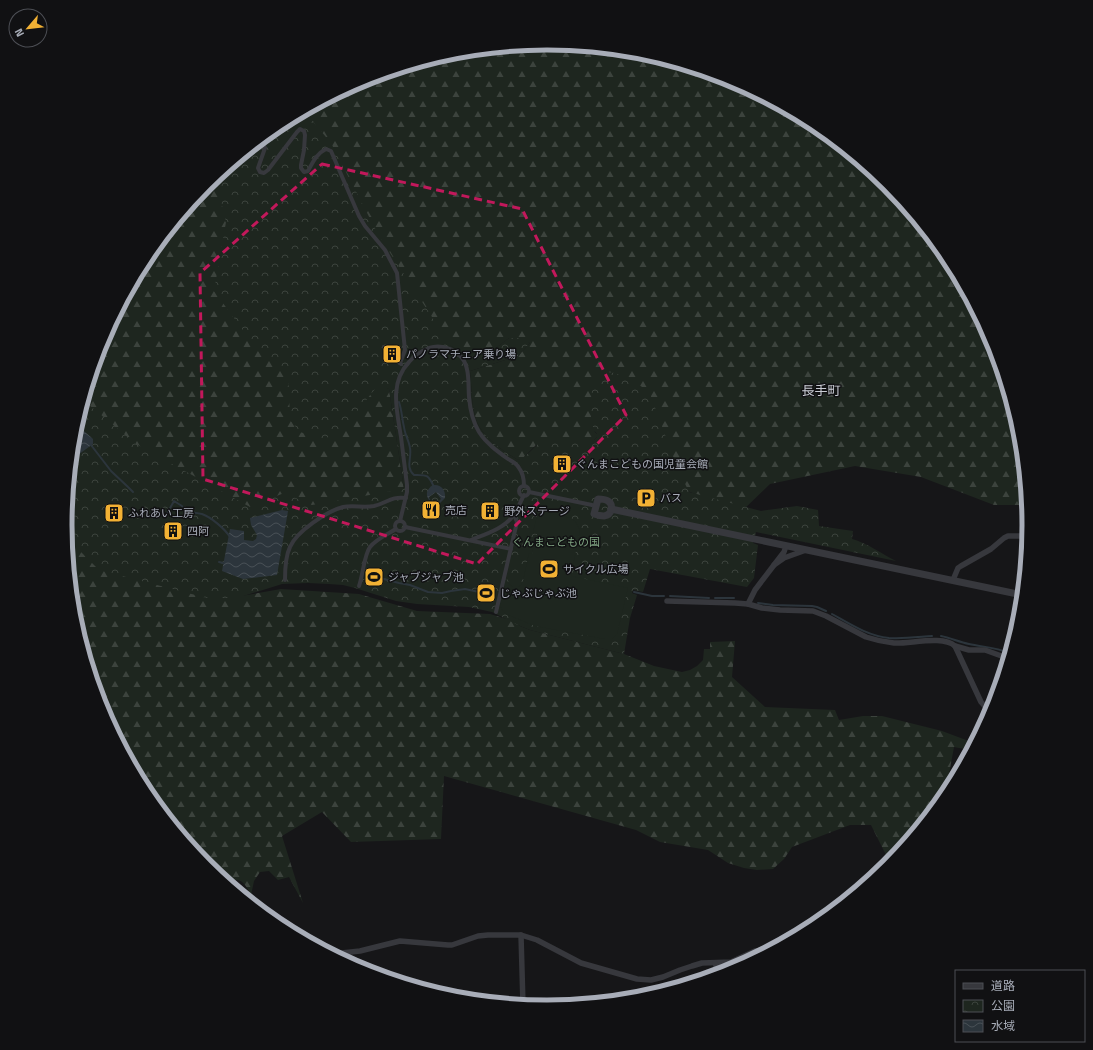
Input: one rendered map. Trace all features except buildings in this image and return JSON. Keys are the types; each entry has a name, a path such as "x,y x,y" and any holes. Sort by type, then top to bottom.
{"street":[{"path":"263,144 265,148 258,168 261,173 266,172 300,130 304,131 305,135 303,155 300,165 304,172 308,172 319,153 326,149 331,151 359,216 384,250 397,273 405,350 400,363"},
{"path":"241,161 251,153"},
{"path":"396,529 395,526 396,523 400,521 406,498 407,485 396,416 398,379 404,368 416,355 435,346 456,352 465,362 467,367 470,406 476,427 488,443 518,466 522,474 524,486 528,488 529,492 592,505"},
{"path":"384,347 389,352"},
{"path":"393,358 404,368"},
{"path":"524,486 521,487 520,490 520,493 524,496"},
{"path":"470,540 492,532 506,523 514,515 524,496 529,492"},
{"path":"285,580 289,548 293,541 316,520 341,508 375,506 390,499 399,497 406,498"},
{"path":"611,509 1016,594"},
{"path":"496,612 517,522 514,515"},
{"path":"400,521 404,523 405,527"},
{"path":"359,586 370,547 378,540 396,529 400,530 405,527 511,549"},
{"path":"953,580 960,566 991,549 998,542 1008,536 1021,536"},
{"path":"748,604 755,590 784,552 786,546"},
{"path":"774,565 784,558 807,550"},
{"path":"667,601 748,604 762,608 780,610 813,611 826,616 866,637 886,642 908,643 937,640 969,650 985,650 1003,656"},
{"path":"955,646 985,706"},
{"path":"521,935 523,999"},
{"path":"341,953 360,951 400,941 448,945 478,936 521,935 537,940 580,963 637,979 646,980 655,979 702,963 731,962 755,950 759,950"},
{"path":"716,963 717,968"}],"highlighted area":[{"path":"322,164 522,209 626,415 477,564 203,479 200,273"}],"green space":[{"path":"515,51 578,51 639,59 669,66 699,75 757,99 810,130 836,148 860,168 904,212 941,261 958,288 973,315 985,343 996,372 1012,432 1017,463 1021,505 994,505 921,477 855,466 770,484 741,512 685,490 594,431 597,434 597,437 594,440 536,445 522,459 518,460 489,439 480,428 475,416 470,371 518,356 530,343 509,338 492,351 467,358 451,346 246,157 283,130 336,99 394,75 454,59"},
{"name":"ぐんまこどもの国","path":"305,117 309,117 331,143 379,236 451,346 467,358 492,351 509,338 519,338 530,343 518,356 470,371 473,403 477,422 489,439 500,448 518,460 543,440 594,440 597,437 597,434 593,427 591,417 592,379 604,373 615,373 649,391 677,467 689,492 761,511 797,506 818,510 819,526 853,531 852,539 869,546 896,561 756,532 753,543 758,545 754,578 747,587 650,569 643,592 633,590 632,593 637,595 630,618 624,654 530,630 492,612 469,607 417,604 396,601 343,585 308,583 282,584 237,598 207,598 99,570 73,544 73,494 76,463 88,404 136,444 250,507 284,493 312,505 404,489 389,389 375,389 340,433 323,439 300,432 290,420 288,369 262,356 214,291 226,222 217,184 257,148"},
{"path":"220,180 374,383 389,389 404,489 403,493 249,514 81,430 97,372 120,315 135,287 170,236 189,212"},
{"name":"サイクル広場","path":"538,511 571,518 575,521 580,530 571,576 628,588 617,634 612,639 535,626 506,614 500,606 506,577 508,583 513,587 518,587 523,581 529,553 532,554 535,538 537,537 537,534 533,533"},
{"path":"72,528 241,596 281,589 359,594 417,611 490,614 513,621 530,630 624,654 654,666 682,672 697,666 703,660 704,649 710,649 710,642 735,641 732,677 765,707 835,710 839,720 863,716 882,716 942,731 970,741 965,749 954,747 948,778 923,814 904,838 887,856 871,825 850,825 792,847 784,859 773,869 757,870 744,868 728,863 708,850 660,842 636,830 444,776 441,839 351,842 322,812 282,836 303,903 289,877 278,880 269,871 260,872 254,881 251,895 241,881 231,880 211,861 189,838 170,814 152,789 120,735 97,678 81,618 76,587"}],"water":[{"path":"82,429 93,439 93,444 77,455"},
{"path":"433,485 438,485 445,492 445,498 440,503 439,501 441,499 436,492 429,497 430,500 427,496 429,488"},
{"path":"282,510 288,511 277,575 243,579 222,571 230,529 244,531 244,540 253,541 256,539 257,535 251,525 250,518"},
{"name":"ジャブジャブ池","path":"374,571 378,573 380,577 378,581 374,583 370,581 368,577 370,573"},
{"name":"じゃぶじゃぶ池","path":"486,586 491,588 493,593 491,598 486,600 481,598 479,593 481,588"}],"waterway":[{"path":"399,402 410,448 409,466 411,472 414,475 427,476 434,487"},
{"path":"91,445 111,471 133,492"},
{"path":"156,511 165,517 174,501 182,506 186,512 202,514 213,520 230,537"},
{"path":"219,562 223,563"},
{"path":"380,578 410,585 428,592 442,593 465,589 479,592"},
{"path":"634,592 652,596 664,596"},
{"path":"670,596 709,598"},
{"path":"715,598 734,598"},
{"path":"758,603 812,606 826,611"},
{"path":"832,614 859,629 881,637 900,638 932,636"},
{"path":"941,636 965,643 1004,651"}],"place":[{"name":"パノラマチェア乗り場","path":"392,354"},
{"name":"ぐんまこどもの国児童会館","path":"562,464"},
{"name":"バス","path":"646,498"},
{"name":"売店","path":"431,510"},
{"name":"野外ステージ","path":"490,511"},
{"name":"ふれあい工房","path":"114,513"},
{"name":"四阿","path":"173,531"},
{"name":"サイクル広場","path":"549,569"},
{"name":"ジャブジャブ池","path":"374,577"},
{"name":"じゃぶじゃぶ池","path":"486,593"}],"district":[{"name":"長手町","path":"821,390"}]}
